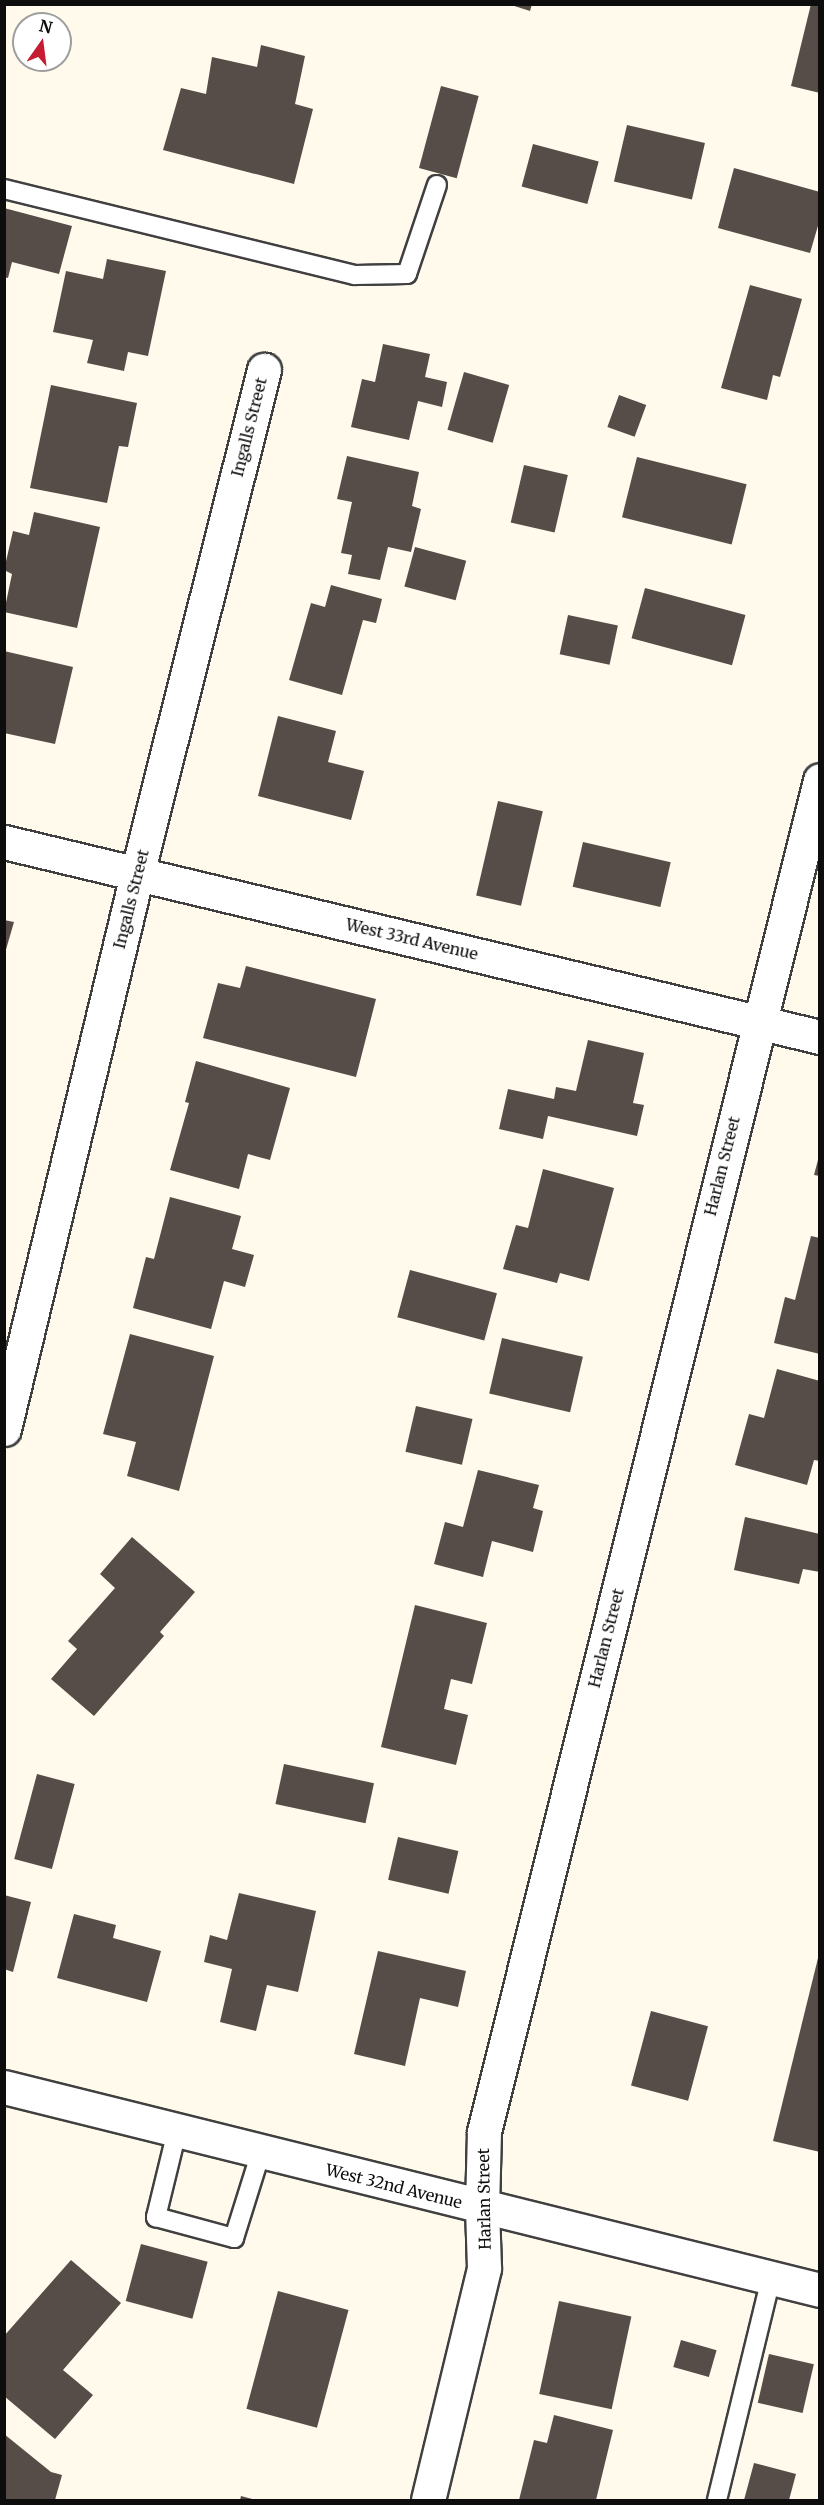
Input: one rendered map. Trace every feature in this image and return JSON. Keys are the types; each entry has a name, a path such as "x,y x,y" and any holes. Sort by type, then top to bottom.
{"street":[{"name":"Ingalls Street","path":"4,1429 137,874 264,370"},
{"name":"Harlan Street","path":"428,2500 484,2268 482,2208 484,2132 819,780"},
{"name":"West 33rd Avenue","path":"4,842 819,1037"},
{"name":"West 32nd Avenue","path":"4,2087 482,2208 819,2290"}],"lane":[{"path":"4,189 355,275 408,274 437,185"},
{"path":"177,2131 156,2217 234,2238 261,2152"},
{"path":"717,2500 771,2278"}],"building":[{"path":"508,4 532,4 530,11"},
{"path":"811,4 820,4 820,93 791,86"},
{"path":"261,45 305,56 295,104 313,109 294,184 163,150 181,88 206,94 212,57 257,67"},
{"path":"441,86 479,96 457,178 419,168"},
{"path":"627,125 705,143 692,200 614,182"},
{"path":"533,144 599,162 587,204 522,187"},
{"path":"734,168 820,192 820,219 810,253 718,228"},
{"path":"4,208 72,226 59,274 12,262 8,278 4,277"},
{"path":"107,259 166,271 148,356 128,352 124,371 87,363 93,340 53,332 66,271 103,279"},
{"path":"750,285 802,299 780,377 773,375 767,400 721,388"},
{"path":"383,344 430,354 425,377 447,382 442,407 418,401 409,440 351,427 362,379 375,382"},
{"path":"464,372 509,385 493,443 447,430"},
{"path":"51,385 137,403 128,447 119,446 107,503 30,488"},
{"path":"619,395 646,405 635,437 607,427"},
{"path":"347,456 419,472 412,506 421,509 411,552 388,547 380,580 348,574 352,555 341,553 352,502 337,499"},
{"path":"637,457 747,484 732,544 622,517"},
{"path":"524,465 568,475 555,533 511,522"},
{"path":"34,512 100,527 77,628 4,612 12,574 4,570 13,531 29,535"},
{"path":"415,547 466,561 456,600 404,587"},
{"path":"331,585 382,599 376,623 363,620 342,695 289,680 311,603 325,607"},
{"path":"645,588 745,615 732,665 632,638"},
{"path":"568,615 618,626 610,665 560,654"},
{"path":"4,651 73,667 55,744 4,733"},
{"path":"278,716 336,731 328,762 364,771 351,820 258,796"},
{"path":"498,801 543,811 521,906 476,896"},
{"path":"583,842 671,862 660,907 573,887"},
{"path":"4,920 14,922 5,953 4,953"},
{"path":"246,966 376,999 356,1077 203,1038 218,983 240,988"},
{"path":"588,1040 644,1053 633,1103 644,1105 637,1136 548,1116 543,1139 499,1129 508,1089 554,1099 556,1087 576,1091"},
{"path":"196,1061 290,1088 270,1160 248,1154 239,1189 170,1170 189,1103 185,1102"},
{"path":"820,1156 820,1176 814,1175"},
{"path":"543,1169 614,1188 589,1281 560,1273 557,1283 503,1269 516,1225 528,1228"},
{"path":"170,1197 241,1216 232,1249 254,1255 245,1287 224,1281 211,1329 133,1308 146,1257 154,1259"},
{"path":"811,1236 820,1238 820,1354 774,1343 785,1297 795,1300"},
{"path":"410,1270 497,1293 484,1341 397,1317"},
{"path":"130,1334 214,1356 179,1491 127,1476 136,1442 103,1434"},
{"path":"502,1338 583,1357 570,1412 489,1394"},
{"path":"777,1369 820,1381 820,1461 814,1460 807,1485 735,1465 749,1414 764,1418"},
{"path":"416,1406 473,1419 462,1465 405,1452"},
{"path":"478,1470 539,1485 533,1508 543,1511 533,1552 492,1541 483,1577 434,1564 445,1522 463,1527"},
{"path":"745,1517 820,1534 820,1572 803,1569 799,1584 734,1570"},
{"path":"132,1537 195,1592 160,1632 164,1636 94,1716 51,1679 77,1649 68,1641 115,1588 100,1574"},
{"path":"415,1605 487,1623 472,1684 451,1679 444,1709 468,1715 456,1765 381,1747"},
{"path":"284,1764 374,1783 365,1823 275,1804"},
{"path":"37,1774 75,1784 52,1869 14,1859"},
{"path":"398,1837 458,1851 449,1894 388,1880"},
{"path":"239,1893 316,1911 298,1992 267,1985 256,2031 220,2022 232,1969 204,1962 210,1935 227,1940"},
{"path":"4,1895 31,1902 13,1972 4,1969"},
{"path":"74,1914 116,1925 113,1938 161,1951 147,2002 57,1978"},
{"path":"378,1951 466,1971 458,2007 420,1998 405,2066 354,2054"},
{"path":"820,1954 820,2152 773,2141"},
{"path":"651,2011 708,2026 688,2101 631,2085"},
{"path":"141,2244 208,2262 192,2319 126,2301"},
{"path":"71,2260 121,2303 63,2370 93,2395 55,2439 4,2396 4,2336"},
{"path":"278,2291 349,2310 317,2428 246,2409"},
{"path":"559,2301 631,2316 612,2409 539,2394"},
{"path":"681,2340 717,2350 709,2377 673,2367"},
{"path":"769,2354 814,2364 803,2413 758,2403"},
{"path":"554,2415 613,2430 596,2500 519,2500 534,2440 547,2443"},
{"path":"4,2434 51,2472 62,2475 55,2500 4,2500"},
{"path":"754,2463 796,2474 789,2500 744,2500"},
{"path":"241,2496 256,2500 240,2500"}]}
